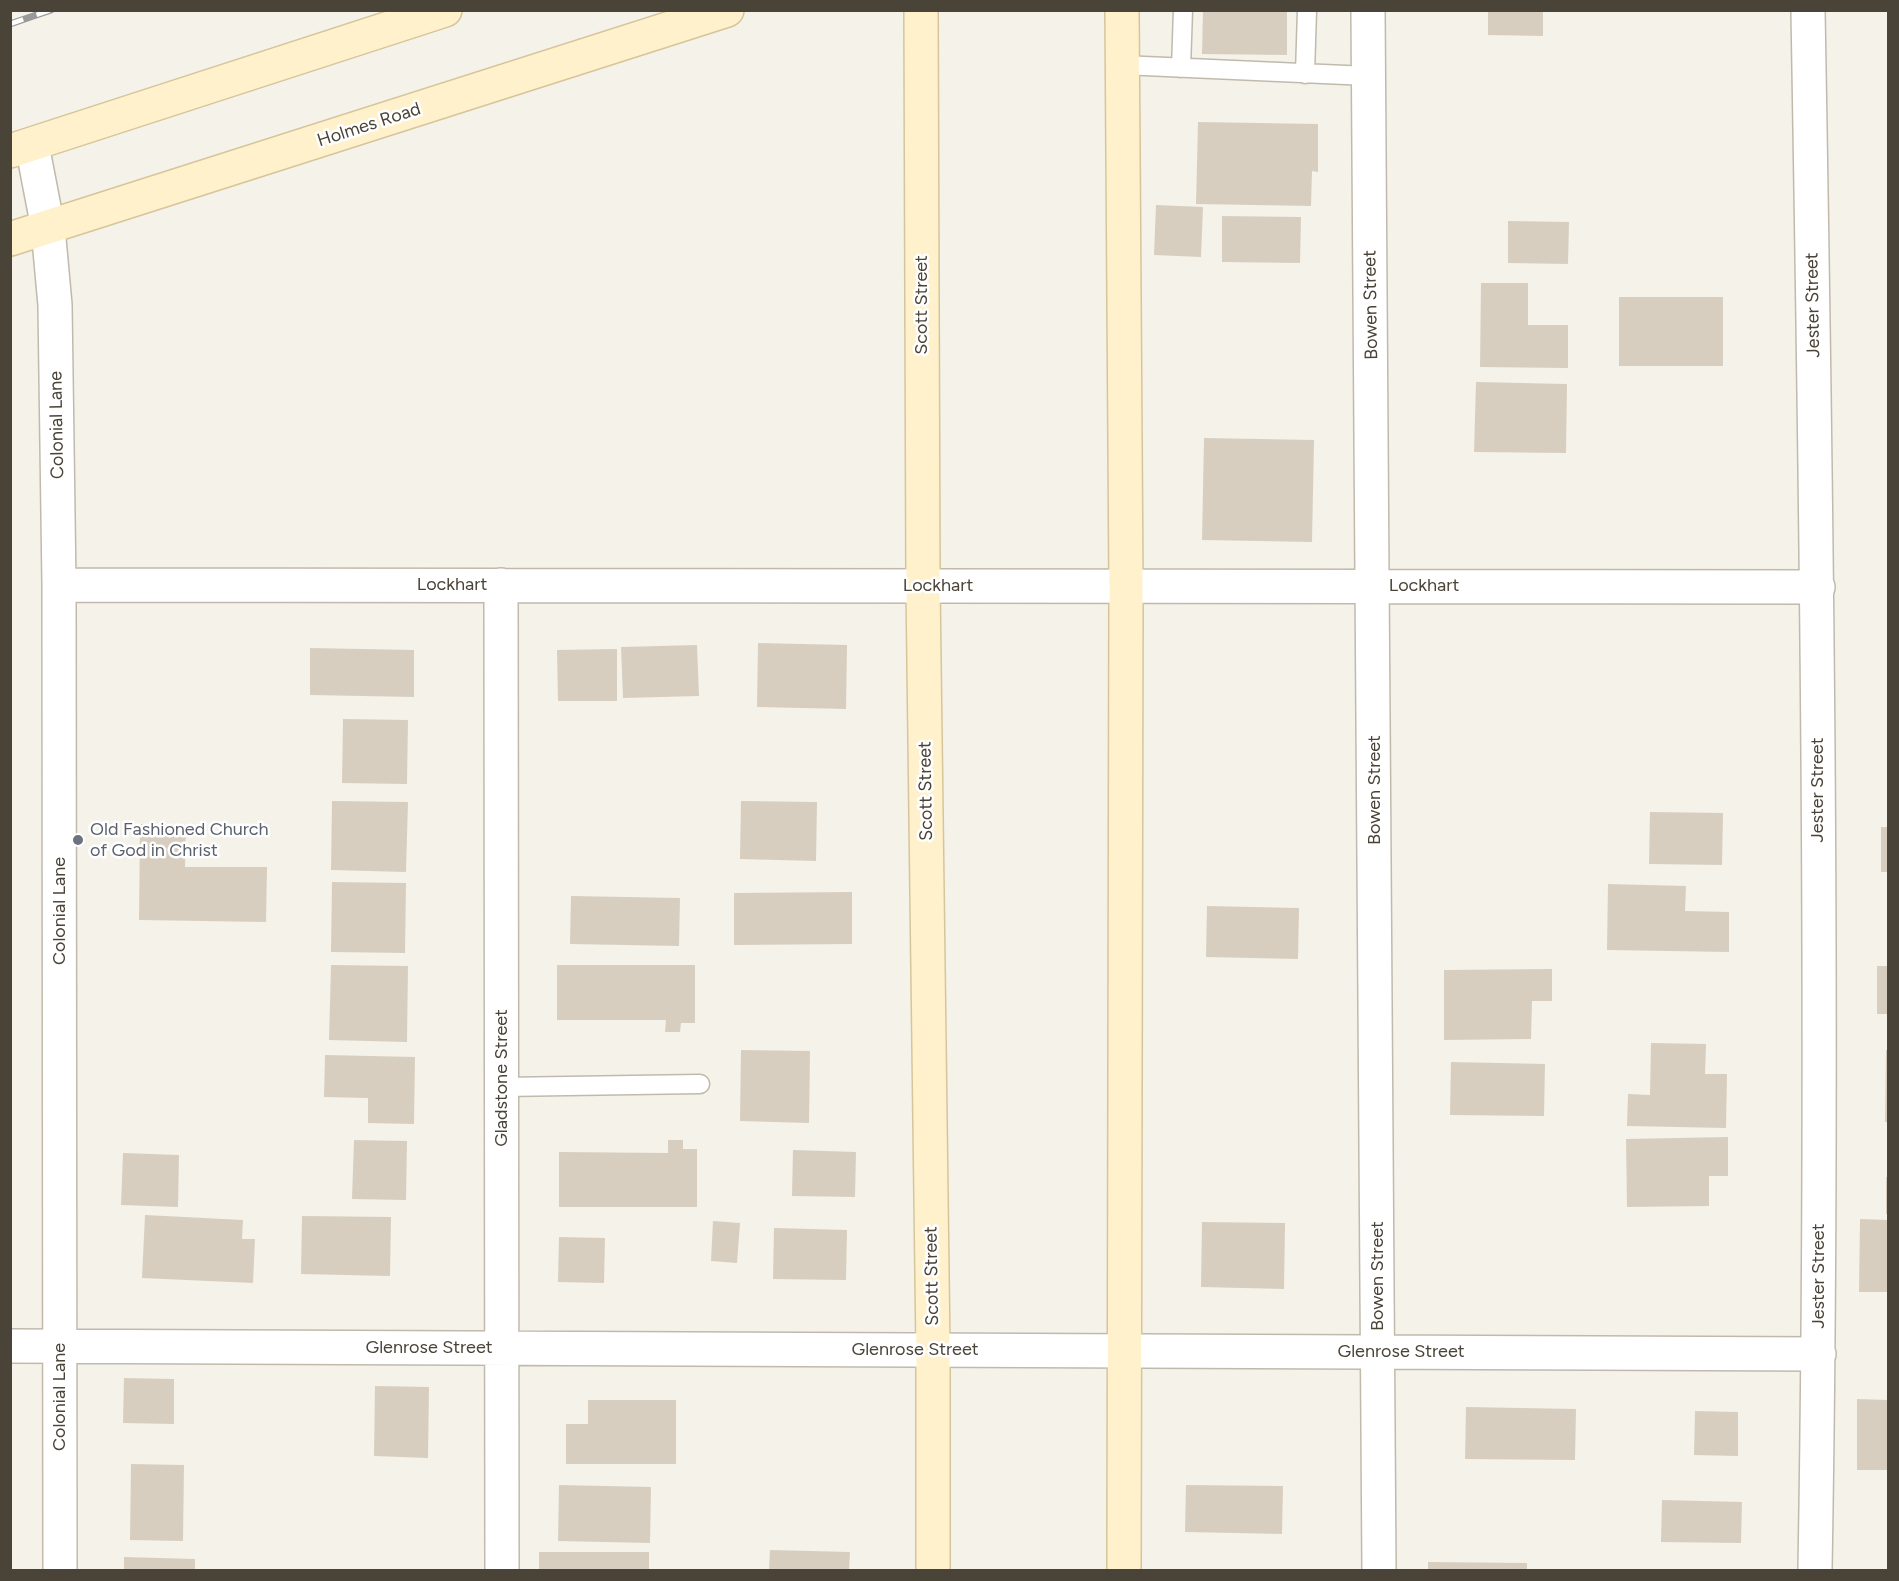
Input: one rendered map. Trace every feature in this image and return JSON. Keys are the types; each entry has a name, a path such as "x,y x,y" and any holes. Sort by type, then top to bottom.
{"main road":[{"path":"21,148 445,10"},
{"name":"Holmes Road","path":"10,239 727,10"},
{"name":"Scott Street","path":"921,10 923,586 933,1350 933,1570"},
{"path":"1122,10 1126,586 1124,1570"}],"street":[{"name":"Bowen Street","path":"1368,10 1379,1570"},
{"name":"Jester Street","path":"1808,10 1818,587 1819,1354 1815,1570"},
{"name":"Colonial Lane","path":"21,148 48,228 56,305 59,585 60,1570"},
{"name":"Lockhart","path":"59,585 1818,587"},
{"name":"Gladstone Street","path":"501,585 502,1570"},
{"name":"Glenrose Street","path":"10,1346 1819,1354"}],"lane":[{"path":"1181,68 1183,10"},
{"path":"1305,74 1307,10"},
{"path":"1122,65 1368,76"},
{"path":"502,1087 700,1084"}],"building":[{"path":"1203,10 1287,10 1287,55 1202,54"},
{"path":"1488,10 1543,10 1543,36 1488,35"},
{"path":"1198,122 1318,124 1318,172 1312,171 1311,206 1196,204"},
{"path":"1156,205 1203,207 1201,257 1154,255"},
{"path":"1222,216 1301,217 1300,263 1222,262"},
{"path":"1508,221 1569,222 1568,264 1508,263"},
{"path":"1481,283 1528,283 1528,325 1568,325 1568,368 1480,367"},
{"path":"1619,297 1723,297 1723,366 1619,366"},
{"path":"1476,382 1567,384 1566,453 1474,452"},
{"path":"1204,438 1314,440 1312,542 1202,540"},
{"path":"758,643 847,645 846,709 757,707"},
{"path":"697,645 699,696 623,698 621,647"},
{"path":"310,648 414,650 414,697 310,695"},
{"path":"617,649 617,701 558,701 557,650"},
{"path":"343,719 408,720 407,784 342,783"},
{"path":"332,801 408,802 406,872 331,870"},
{"path":"741,801 817,802 816,861 740,859"},
{"path":"1650,812 1723,813 1722,865 1649,864"},
{"path":"140,824 186,825 185,867 267,867 266,922 139,920"},
{"path":"1881,827 1888,827 1888,872 1881,872"},
{"path":"332,882 406,883 405,953 331,952"},
{"path":"1608,884 1686,886 1685,911 1729,912 1729,952 1607,950"},
{"path":"852,892 852,944 734,945 734,893"},
{"path":"571,896 680,898 679,946 570,944"},
{"path":"1207,906 1299,908 1298,959 1206,957"},
{"path":"331,965 408,966 407,1042 329,1040"},
{"path":"557,965 695,965 695,1023 681,1023 680,1032 665,1032 666,1020 557,1020"},
{"path":"1877,966 1888,966 1888,1014 1877,1014"},
{"path":"1552,969 1552,1001 1532,1001 1531,1039 1444,1040 1444,970"},
{"path":"1651,1043 1706,1044 1705,1074 1727,1074 1726,1128 1627,1126 1628,1094 1650,1095"},
{"path":"741,1050 810,1051 809,1123 740,1121"},
{"path":"1886,1050 1888,1050 1888,1122 1885,1122"},
{"path":"325,1055 415,1057 414,1124 368,1123 368,1098 324,1097"},
{"path":"1451,1062 1545,1064 1544,1116 1450,1115"},
{"path":"1728,1137 1728,1176 1709,1176 1709,1206 1627,1207 1626,1139"},
{"path":"354,1140 407,1141 406,1200 352,1199"},
{"path":"668,1140 683,1140 683,1149 697,1149 697,1207 559,1207 559,1152 668,1153"},
{"path":"793,1150 856,1152 855,1197 792,1196"},
{"path":"123,1153 179,1155 178,1207 121,1205"},
{"path":"1886,1177 1888,1177 1888,1214 1886,1214"},
{"path":"145,1215 243,1220 242,1239 255,1239 253,1283 142,1278"},
{"path":"302,1216 391,1217 390,1276 301,1274"},
{"path":"1860,1219 1888,1220 1888,1292 1859,1292"},
{"path":"713,1221 740,1223 737,1263 711,1261"},
{"path":"1202,1222 1285,1223 1284,1289 1201,1287"},
{"path":"774,1228 847,1230 846,1280 773,1279"},
{"path":"559,1237 605,1238 604,1283 558,1282"},
{"path":"124,1378 174,1379 174,1424 123,1423"},
{"path":"375,1386 429,1387 428,1458 374,1456"},
{"path":"1857,1399 1888,1400 1888,1470 1857,1470"},
{"path":"588,1400 676,1400 676,1464 566,1464 566,1424 588,1424"},
{"path":"1466,1407 1576,1409 1575,1460 1465,1459"},
{"path":"1695,1411 1738,1412 1738,1456 1694,1455"},
{"path":"131,1464 184,1465 183,1541 130,1540"},
{"path":"559,1485 651,1487 650,1543 558,1541"},
{"path":"1186,1485 1283,1486 1282,1534 1185,1532"},
{"path":"1662,1500 1742,1502 1741,1543 1661,1542"},
{"path":"770,1550 850,1552 849,1570 769,1570"},
{"path":"539,1552 649,1552 649,1570 539,1570"},
{"path":"124,1557 195,1559 195,1570 124,1570"},
{"path":"1428,1562 1527,1563 1527,1570 1428,1570"}],"railway":[{"path":"10,24 51,10"}],"place":[{"name":"Old Fashioned Church of God in Christ","path":"78,840"}]}
